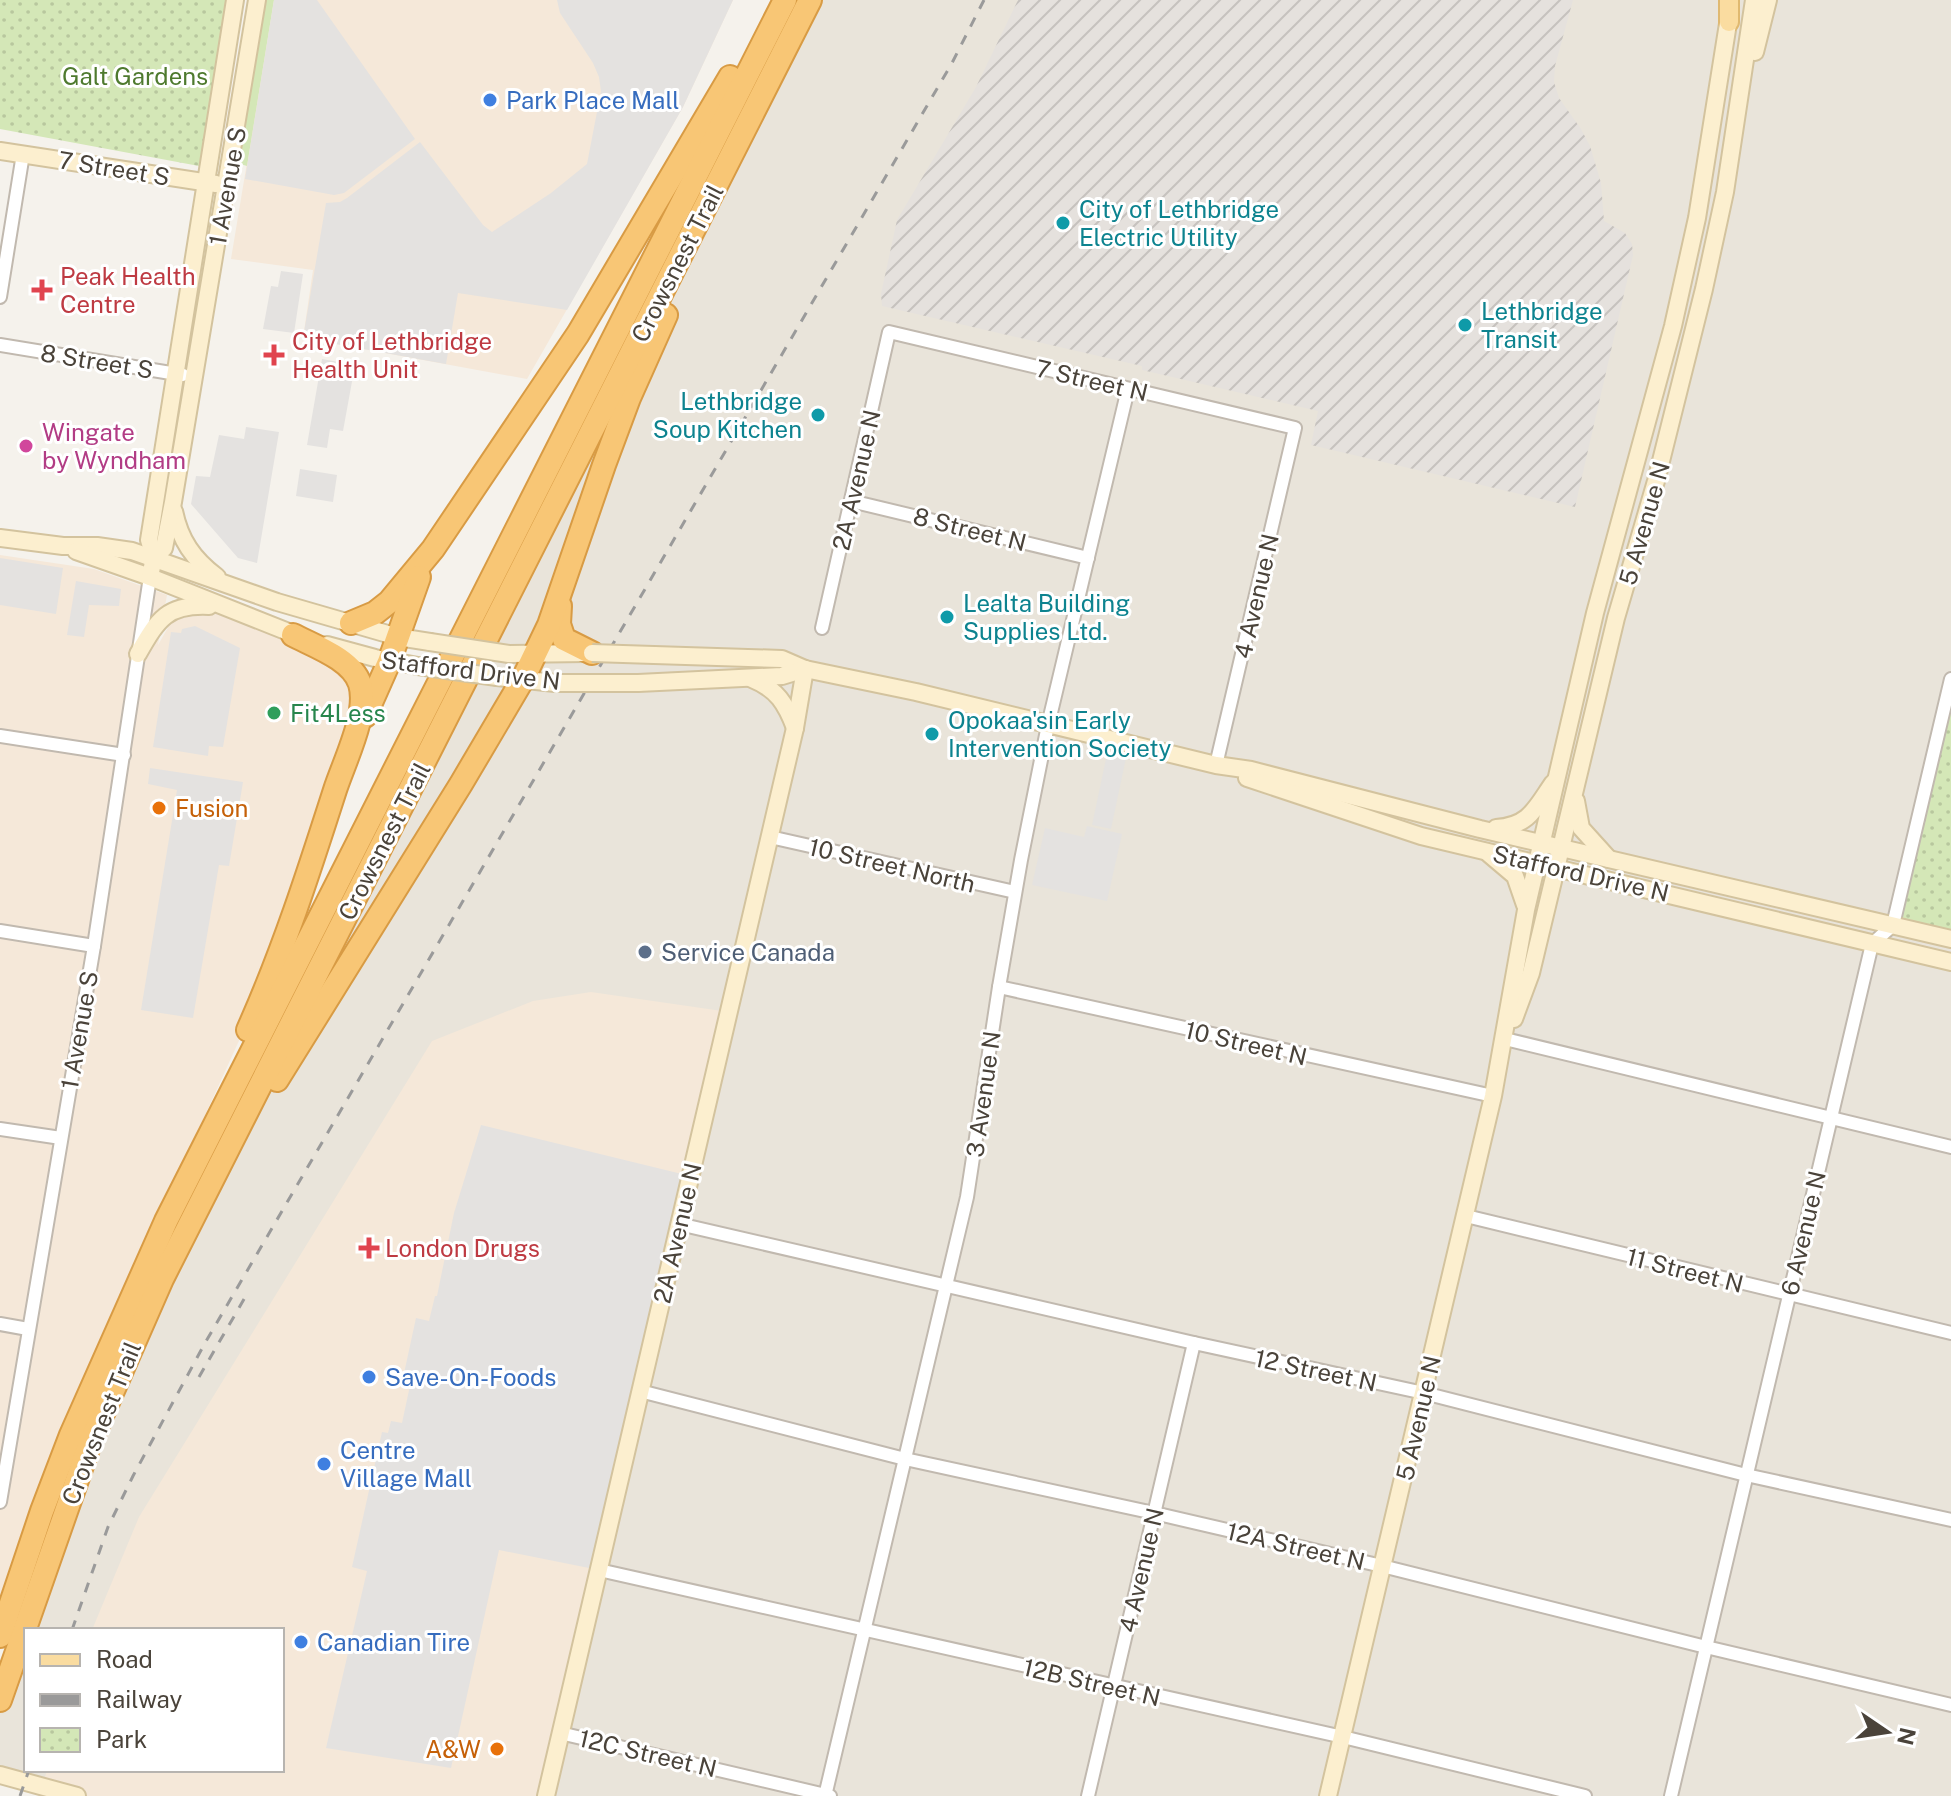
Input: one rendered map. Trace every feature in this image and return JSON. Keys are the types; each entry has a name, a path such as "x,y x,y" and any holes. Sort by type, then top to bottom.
{"highway":[{"path":"351,623 375,613 389,602 433,549 578,334 776,0"},
{"name":"Crowsnest Trail","path":"0,1636 71,1435 166,1221 785,0"},
{"name":"Crowsnest Trail","path":"25,1628 90,1443 162,1279 810,0"},
{"path":"207,1189 348,967 537,652 561,593 582,524 629,398 797,24"},
{"path":"347,757 389,662 415,584 433,549"},
{"path":"561,593 559,624 564,639 580,651"},
{"path":"166,1221 286,939 360,714 360,684 354,673 340,660 293,635"},
{"name":"Crowsnest Trail","path":"0,1700 24,1631"}],"main road":[{"name":"1 Avenue S","path":"154,557 164,548 173,502 206,182 235,0"},
{"name":"1 Avenue S","path":"150,577 154,557 148,544 227,186 257,0"},
{"path":"1729,22 1730,0"},
{"name":"5 Avenue N","path":"1505,1039 1529,982 1616,618 1680,390 1725,192 1754,0"},
{"path":"1741,91 1759,42 1768,0"},
{"name":"5 Avenue N","path":"1328,1796 1466,1216 1505,1039 1526,910 1595,613 1676,310 1697,218 1729,22"},
{"name":"7 Street S","path":"0,151 227,186"},
{"path":"173,502 179,533 185,545 196,559 228,585"},
{"path":"0,538 63,546"},
{"name":"Stafford Drive N","path":"63,546 97,546 154,557 228,585 398,637 509,654 580,651 770,657 805,669 916,692 1216,765 1251,770 1480,829 1951,939"},
{"name":"Stafford Drive N","path":"63,546 150,577 293,635 389,662 555,683 638,683 782,676 805,669"},
{"path":"138,654 154,626 165,614 193,605 224,607"},
{"name":"2A Avenue N","path":"546,1796 770,837 805,669"},
{"path":"747,677 775,691 786,706 795,728"},
{"name":"Stafford Drive N","path":"1216,765 1247,779 1421,836 1951,962"},
{"path":"1480,829 1514,827 1521,823 1558,775"},
{"path":"1575,790 1581,828 1610,860"},
{"path":"1485,850 1515,876 1526,910"},
{"path":"0,1775 77,1796"}],"street":[{"path":"0,297 23,154"},
{"name":"7 Street N","path":"889,332 1295,428"},
{"name":"2A Avenue N","path":"822,628 889,332"},
{"name":"8 Street S","path":"0,345 186,375"},
{"name":"3 Avenue N","path":"826,1796 967,1197 1015,892 1048,725 1128,389"},
{"name":"4 Avenue N","path":"1216,765 1295,428"},
{"name":"8 Street N","path":"851,501 1088,558"},
{"name":"1 Avenue S","path":"0,1502 94,946 150,577"},
{"path":"1872,944 1893,925 1951,679"},
{"path":"0,736 124,755"},
{"name":"10 Street North","path":"770,837 1015,892"},
{"path":"0,931 94,946"},
{"name":"6 Avenue N","path":"1671,1796 1872,944"},
{"name":"10 Street N","path":"999,987 1493,1096"},
{"path":"1505,1039 1951,1147"},
{"path":"0,1129 61,1138"},
{"name":"11 Street N","path":"1466,1216 1951,1333"},
{"name":"12 Street N","path":"679,1224 1424,1393 1746,1475 1951,1520"},
{"path":"0,1324 28,1329"},
{"name":"4 Avenue N","path":"1088,1796 1194,1343"},
{"name":"12A Street N","path":"640,1391 905,1459 1382,1566 1951,1705"},
{"name":"12B Street N","path":"599,1570 1343,1737 1585,1796"},
{"name":"12C Street N","path":"560,1733 826,1796"}],"shaded area":[{"path":"274,0 733,0 683,107 527,379 303,338 313,270 231,259"},
{"path":"274,0 317,0 415,139 344,193 334,195 245,179"},
{"path":"557,0 733,0 683,107 567,310 458,293 446,364 303,338 326,203 347,198 420,142 483,225 492,232 551,193 587,164 601,91 599,77 560,13"},
{"path":"810,0 1951,0 1951,1796 83,1796 0,1775 0,1699 24,1631 24,1772 284,1772 284,1628 25,1628 90,1443"},
{"path":"1018,0 1573,0 1555,66 1554,82 1559,98 1590,146 1601,183 1604,221 1625,233 1632,244 1633,255 1575,507 1311,445 1318,411 1142,370 1142,366 882,306 881,294 897,220 976,87"},
{"path":"281,271 303,274 294,333 263,329 271,286 278,287"},
{"path":"322,359 355,365 343,431 330,429 327,448 307,445"},
{"path":"246,427 279,432 257,563 238,558 191,504 196,476 210,477 219,435 244,439"},
{"path":"300,469 337,475 333,502 296,496"},
{"path":"0,555 94,569 167,595 158,645 174,617 213,610 287,639 331,660 359,697 258,999 135,1269 0,1609"},
{"path":"0,558 63,568 56,614 0,605"},
{"path":"76,581 121,589 119,606 89,605 84,637 67,635"},
{"path":"195,626 240,648 223,747 209,746 208,756 153,747 171,632 181,633 182,629"},
{"path":"1107,754 1126,758 1111,829 1092,825"},
{"path":"150,768 243,782 229,866 219,865 193,1018 141,1010 177,790 148,784"},
{"path":"1087,826 1122,834 1107,901 1032,885 1045,828 1084,837"},
{"path":"591,992 729,1012 546,1796 77,1796 42,1788 46,1772 284,1772 284,1628 93,1628 139,1517 432,1041 533,1001"},
{"path":"481,1125 690,1176 599,1570 499,1550 451,1768 326,1748 367,1571 352,1567 382,1432 388,1433 391,1421 402,1423 411,1381 403,1378 416,1318 429,1321 454,1213"}],"green space":[{"name":"Galt Gardens","path":"0,0 227,0 199,166 0,129"},
{"path":"265,0 274,0 247,166 237,163"},
{"path":"1951,679 1951,939 1893,925"}],"railway":[{"path":"73,1628 108,1527 205,1343 952,63 984,0"},
{"path":"199,1377 247,1294"},
{"path":"20,1796 28,1772"}],"place":[{"name":"Park Place Mall","path":"490,100"},
{"name":"City of Lethbridge Electric Utility","path":"1063,223"},
{"name":"Peak Health Centre","path":"42,290"},
{"name":"Lethbridge Transit","path":"1465,325"},
{"name":"City of Lethbridge Health Unit","path":"274,355"},
{"name":"Lethbridge Soup Kitchen","path":"818,415"},
{"name":"Wingate by Wyndham","path":"26,446"},
{"name":"Lealta Building Supplies Ltd.","path":"947,617"},
{"name":"Fit4Less","path":"274,713"},
{"name":"Opokaa'sin Early Intervention Society","path":"932,734"},
{"name":"Fusion","path":"159,808"},
{"name":"Service Canada","path":"645,952"},
{"name":"London Drugs","path":"369,1248"},
{"name":"Save-On-Foods","path":"369,1377"},
{"name":"Centre Village Mall","path":"324,1464"},
{"name":"Canadian Tire","path":"301,1642"},
{"name":"A&W","path":"497,1749"}]}
